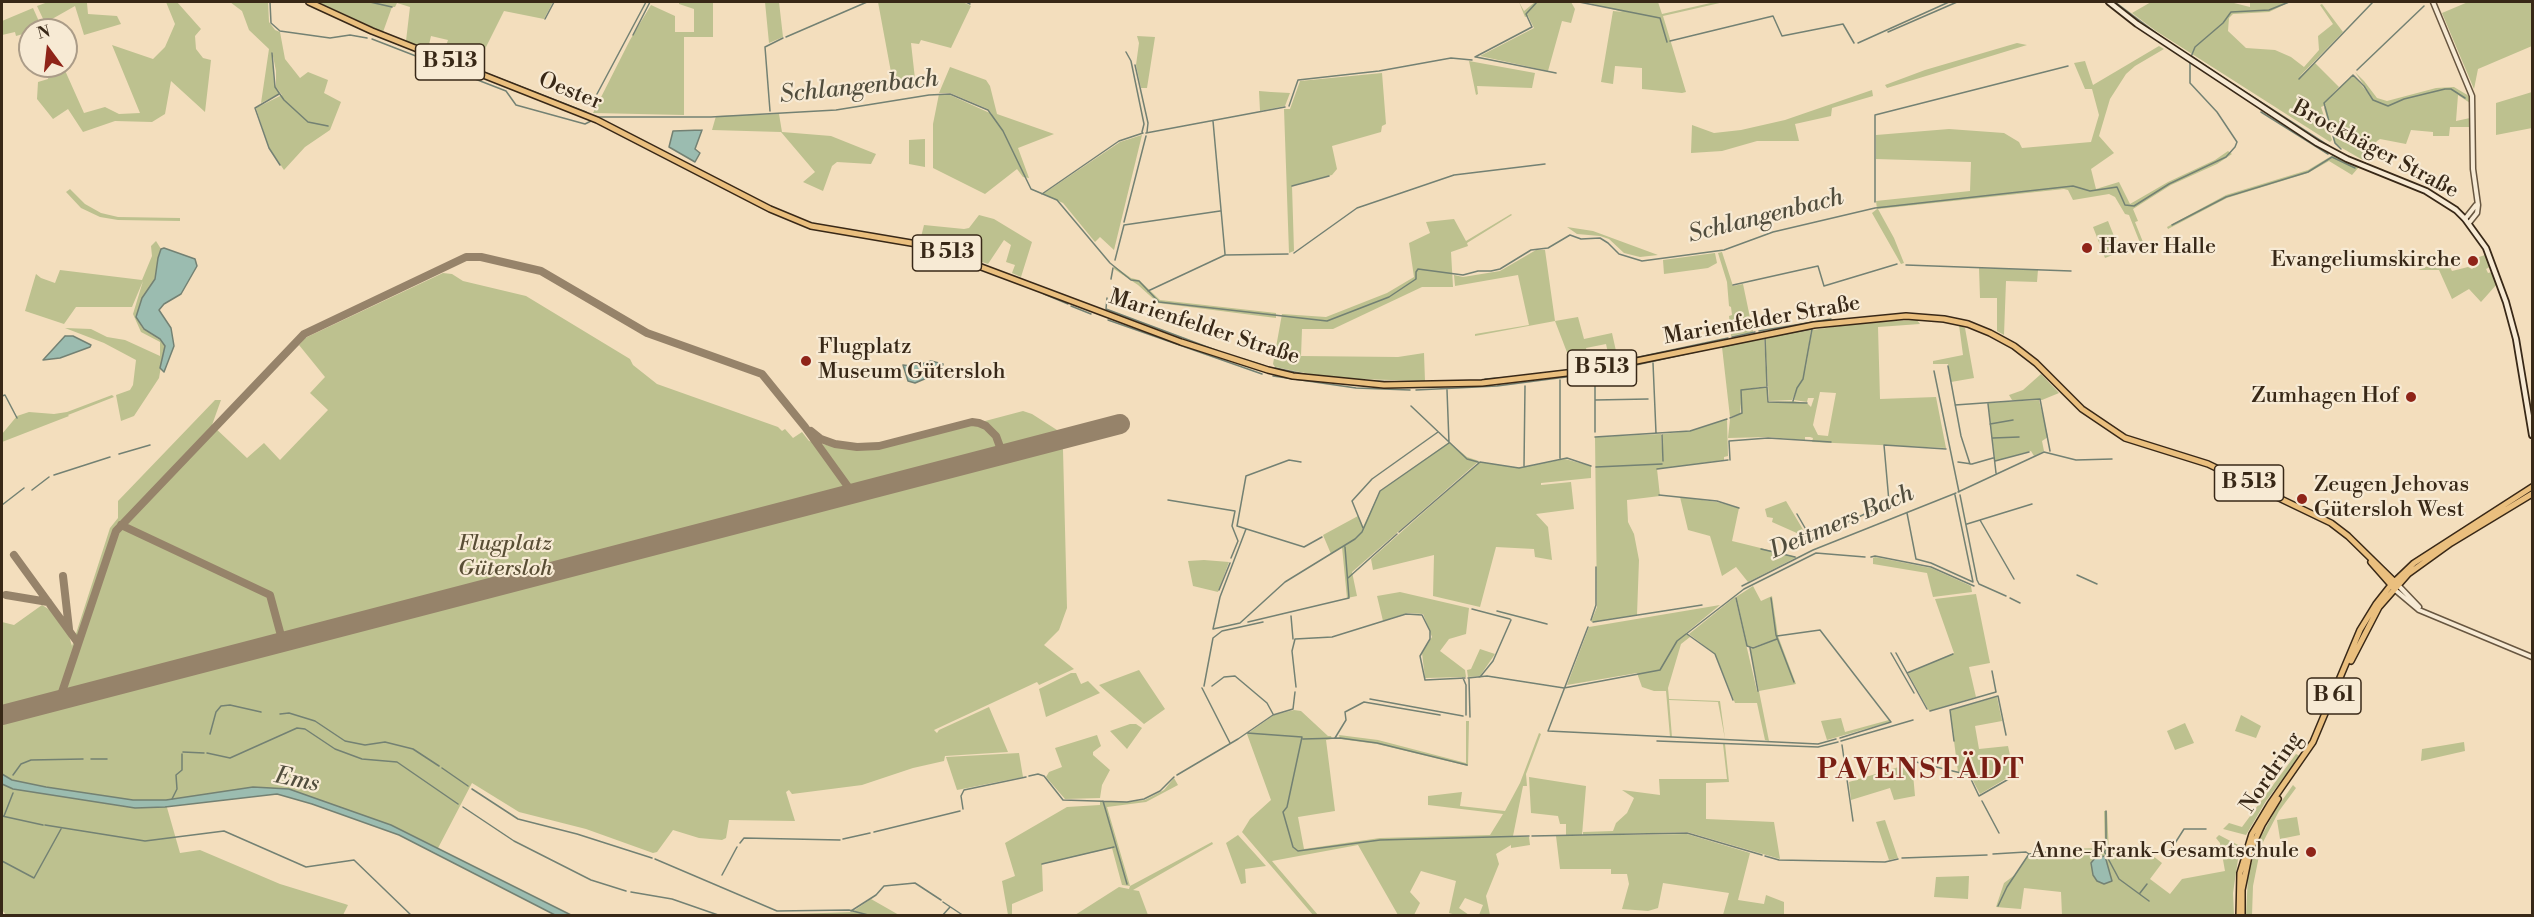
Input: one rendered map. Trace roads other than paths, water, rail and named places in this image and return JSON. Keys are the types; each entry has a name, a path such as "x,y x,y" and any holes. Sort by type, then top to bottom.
{"main road":[{"name":"Oester","path":"309,2 372,32 594,119 770,208 812,225"},
{"name":"Brockhäger Straße","path":"2109,2 2194,63 2316,143 2358,164 2426,190 2456,210 2467,221 2489,255 2514,332 2532,435"},
{"name":"Marienfelder Straße","path":"812,225 917,244 1227,358 1293,376 1357,384 1444,385 1516,380 1592,370 1814,324 1906,316 1955,321 1986,331 2014,346 2036,363 2082,409 2110,430 2136,442 2193,458 2331,523 2358,544 2394,585"},
{"name":"Nordring","path":"2240,915 2239,884 2258,822 2313,742 2360,630 2376,604 2422,557 2532,487"},
{"name":"Nordring","path":"2394,585 2441,550 2532,494"}],"street":[{"path":"2433,2 2472,96 2472,157 2477,213 2467,221"},
{"name":"Marienfelder Straße","path":"2394,585 2427,613 2532,657"}],"water":[{"path":"702,130 695,149 700,153 695,162 669,147 673,131"},
{"path":"164,248 195,259 197,266 181,294 164,304 159,310 171,328 174,346 164,372 160,368 165,346 160,339 144,329 136,317 142,298 155,279 158,258 161,249"},
{"path":"65,336 73,336 91,345 60,358 43,360"},
{"path":"931,361 943,364 941,372 915,383 908,381 903,365 911,366 912,363 918,365"},
{"path":"2,774 12,780 46,787 133,800 166,800 253,787 289,789 391,825 571,915 555,915 399,835 277,794 165,807 135,808 13,789 2,784"},
{"path":"2105,856 2112,881 2104,884 2097,881 2093,875 2091,863 2095,858"}],"waterway":[{"name":"Schlangenbach","path":"270,2 271,23 280,31 330,38 350,35 367,38"},
{"path":"370,2 392,7"},
{"path":"545,19 554,2"},
{"path":"597,94 646,2"},
{"path":"633,35 650,2"},
{"path":"786,37 867,2"},
{"path":"966,2 970,4"},
{"path":"1475,57 1532,27 1526,14 1537,2"},
{"path":"1579,2 1660,18 1667,42"},
{"path":"1858,43 1949,2"},
{"path":"1888,32 1957,2"},
{"path":"2115,2 2167,41"},
{"name":"Schlangenbach","path":"2191,57 2195,47 2223,23 2231,12 2269,10 2289,2"},
{"path":"2299,79 2373,2"},
{"path":"2357,70 2424,6"},
{"path":"1670,41 1773,16 1782,36 1843,24 1854,43"},
{"path":"770,111 765,47 783,38"},
{"name":"Schlangenbach","path":"372,39 506,91 516,105 585,124 593,120"},
{"path":"1126,52 1131,61 1144,124 1142,132"},
{"path":"272,53 275,87 284,100 308,122 328,126"},
{"path":"1476,57 1556,73"},
{"path":"2193,57 2227,80"},
{"path":"1289,106 1298,80 1379,71 1451,58 1472,60"},
{"name":"Schlangenbach","path":"597,117 711,117 836,110 929,95 950,94 988,110 1003,131 1031,189 1057,200 1110,263 1131,280 1139,281 1159,302 1327,321 1389,297 1416,279 1418,269 1463,275 1500,269 1531,250 1548,248 1570,235 1581,239 1600,238 1619,254 1642,261 1724,250 1773,232 1875,208 2073,186 2090,191 2117,187 2125,205 2134,206 2169,184 2226,157 2237,142 2217,112 2190,83 2190,62"},
{"path":"1135,65 1148,123 1147,132"},
{"path":"1875,202 1875,115 2068,66"},
{"path":"478,70 586,112"},
{"path":"2341,149 2335,143 2324,103 2353,75 2373,100 2388,106 2404,99 2445,89 2451,89 2465,98"},
{"path":"2233,84 2329,146"},
{"path":"279,94 255,108 269,148 280,165"},
{"path":"1146,133 1285,107"},
{"path":"2261,112 2328,154"},
{"path":"1213,121 1225,254"},
{"path":"1042,194 1119,141 1143,133"},
{"path":"1124,222 1146,136"},
{"path":"2172,225 2226,197 2308,172 2332,157 2355,168"},
{"path":"1294,253 1357,208 1454,175 1545,164"},
{"path":"1292,186 1329,176"},
{"path":"1115,260 1124,225 1220,211"},
{"path":"1148,291 1225,255 1288,254"},
{"path":"1733,285 1818,266 1824,286 1897,264"},
{"path":"1906,265 2071,271"},
{"path":"1111,279 1113,268"},
{"path":"1044,294 1068,304"},
{"path":"1107,298 1106,309 1218,351"},
{"path":"1071,306 1091,314"},
{"path":"1759,331 1831,319"},
{"path":"1108,320 1262,374"},
{"path":"1768,337 1812,329 1803,379 1793,401"},
{"path":"1732,337 1755,332"},
{"path":"1606,364 1728,338"},
{"path":"1765,338 1767,386"},
{"path":"1722,347 1752,340"},
{"path":"1595,432 1595,374 1718,347"},
{"path":"1243,359 1265,366"},
{"path":"1653,363 1656,433"},
{"path":"1948,366 1961,436 1970,464"},
{"path":"1275,368 1309,375"},
{"path":"1552,372 1569,370"},
{"path":"1934,371 1959,492"},
{"path":"1416,390 1497,386 1589,374"},
{"path":"1273,376 1356,388 1410,390"},
{"path":"1485,379 1512,377"},
{"path":"1560,380 1560,458"},
{"path":"1373,381 1402,382"},
{"path":"1524,466 1525,386"},
{"path":"1730,418 1742,413 1741,390 1767,387 1768,402 1807,403"},
{"path":"1447,390 1449,443"},
{"path":"2,396 5,395 17,418"},
{"path":"1595,400 1648,399"},
{"path":"1955,405 2040,399 2050,451"},
{"path":"1988,404 1996,473"},
{"path":"1411,406 1467,459 1478,462"},
{"path":"1595,437 1690,431 1727,419"},
{"path":"1990,424 2013,420"},
{"path":"1363,528 1352,501 1372,479 1438,432"},
{"path":"1662,435 1663,461"},
{"path":"1993,438 2019,437"},
{"path":"1730,460 1729,441 1768,438 1831,442"},
{"path":"1246,529 1220,597 1213,629 1240,623 1285,582 1355,539 1362,532 1380,491 1449,443"},
{"path":"119,454 150,445"},
{"path":"1797,514 1812,540 1889,502 1884,445 1946,449"},
{"path":"1995,461 2029,452"},
{"name":"Dettmers Bach","path":"1958,492 2044,452 2076,460 2112,459"},
{"path":"54,475 110,457"},
{"path":"1399,532 1480,462 1519,468 1567,458 1591,466"},
{"path":"1958,462 1972,464 1993,458"},
{"path":"1301,462 1289,460 1246,476 1237,526 1304,547 1322,537"},
{"path":"1657,469 1728,460"},
{"path":"1596,467 1662,464"},
{"path":"32,490 49,477"},
{"path":"2,505 24,488"},
{"name":"Dettmers Bach","path":"1742,586 1813,550 1956,493"},
{"path":"1659,495 1717,501 1739,508"},
{"path":"1907,513 1916,559 1931,563 1973,582 1955,495"},
{"path":"1960,495 1977,580 1979,584 2006,596"},
{"path":"1168,500 1235,511 1232,526 1238,541 1231,558"},
{"path":"1967,524 2032,504"},
{"path":"1980,520 2014,579"},
{"path":"1348,578 1397,534"},
{"path":"1248,622 1349,598 1345,547"},
{"path":"1761,549 1795,557"},
{"name":"Dettmers Bach","path":"1468,678 1487,676 1564,688 1660,670 1677,641 1744,589 1816,553 1865,557"},
{"path":"1871,557 1931,567 1974,586"},
{"path":"1219,590 1230,563"},
{"path":"1591,620 1596,605 1596,567"},
{"path":"2077,575 2097,584"},
{"path":"1736,598 1747,646 1753,648 1777,639"},
{"path":"1771,598 1776,635 1794,682"},
{"path":"2010,598 2020,603"},
{"path":"1593,622 1702,605"},
{"path":"1472,609 1510,619"},
{"path":"1497,611 1547,624"},
{"name":"Dettmers Bach","path":"1296,687 1292,651 1295,639 1332,637 1406,614 1422,615 1430,631 1430,639 1420,656 1425,680 1465,678"},
{"path":"1291,616 1293,639"},
{"path":"1480,677 1493,661 1511,620"},
{"path":"1204,686 1213,638 1222,631 1263,622"},
{"path":"1588,627 1548,731 1818,744 1836,739"},
{"path":"1777,636 1820,630 1891,722 1840,738"},
{"path":"1687,634 1715,654 1733,700"},
{"path":"2,638 2,648"},
{"path":"1750,648 1758,691"},
{"path":"1891,653 1914,693"},
{"path":"1896,653 1927,709"},
{"path":"1907,673 1953,654"},
{"path":"1930,711 1996,692 1992,671"},
{"path":"1212,686 1224,677 1235,676 1267,703 1273,714"},
{"path":"1463,678 1466,685 1466,715"},
{"path":"1469,679 1470,717"},
{"path":"1202,688 1230,743"},
{"name":"Dettmers Bach","path":"1177,775 1238,739 1273,715 1293,709 1295,692"},
{"path":"1954,741 1950,710 1998,696 2006,735"},
{"path":"1370,699 1463,716"},
{"path":"1335,738 1346,720 1345,712 1364,702 1440,715"},
{"path":"210,734 216,712 221,706 230,705 261,712"},
{"path":"280,714 289,713 315,721 345,741 365,745 385,742 413,749 439,766"},
{"path":"1841,741 1913,720"},
{"path":"207,753 230,758 297,728 305,729 335,749 362,759 397,762 458,804"},
{"path":"1247,733 1302,737 1287,807 1283,812 1293,847 1298,851 1380,840 1529,836"},
{"path":"1303,739 1340,738 1377,743 1467,765"},
{"path":"1657,741 1818,747 1838,742"},
{"path":"1842,745 1853,821"},
{"path":"183,752 204,753"},
{"path":"172,799 177,789 176,775 182,770 182,754"},
{"path":"13,775 21,764 31,760 83,759"},
{"path":"91,759 107,759"},
{"path":"1912,761 1969,775 1979,796 2014,776"},
{"path":"442,768 468,786"},
{"name":"Dettmers Bach","path":"1029,776 1038,774 1044,776 1063,800 1127,802 1144,799 1160,791 1174,777"},
{"name":"Dettmers Bach","path":"963,809 961,796 964,790 1026,777"},
{"path":"472,789 518,819 577,834 652,858"},
{"path":"4,816 13,793"},
{"path":"1103,801 1127,884"},
{"path":"1982,801 1999,833"},
{"path":"463,807 514,841 591,880 626,891"},
{"name":"Dettmers Bach","path":"874,832 960,811"},
{"path":"2106,811 2106,851"},
{"path":"2,816 43,825"},
{"path":"45,825 145,841 224,831 306,867 354,860 412,916"},
{"path":"2,861 34,878 61,829"},
{"path":"2170,851 2184,829 2206,829"},
{"name":"Dettmers Bach","path":"843,839 870,833"},
{"path":"1532,836 1687,833 1762,855"},
{"name":"Dettmers Bach","path":"740,843 744,838 840,840"},
{"name":"Dettmers Bach","path":"722,875 737,847"},
{"path":"1042,864 1114,847"},
{"path":"2052,852 2104,851 2119,879 2149,901"},
{"path":"1993,854 2048,852"},
{"path":"1998,906 2007,887 2029,854"},
{"path":"1902,858 1987,855"},
{"path":"1765,856 1779,860 1885,862 1898,859"},
{"path":"655,859 777,911 849,910 872,916"},
{"path":"851,911 876,895 884,886 915,883 941,900"},
{"path":"2140,893 2147,884"},
{"path":"631,892 672,899 721,916"},
{"path":"943,902 964,916"},
{"path":"942,916 950,907"}],"place":[{"name":"Haver Halle","path":"2087,248"},
{"name":"Evangeliumskirche","path":"2473,261"},
{"name":"Flugplatz Museum Gütersloh","path":"806,361"},
{"name":"Zumhagen Hof","path":"2411,397"},
{"name":"Zeugen Jehovas Gütersloh West","path":"2302,499"},
{"name":"Anne-Frank-Gesamtschule","path":"2311,852"}],"district":[{"name":"PAVENSTÄDT","path":"1921,771"}],"park label":[{"name":"Flugplatz Gütersloh","path":"505,558"}],"water label":[{"name":"Ems","path":"297,781"}]}
